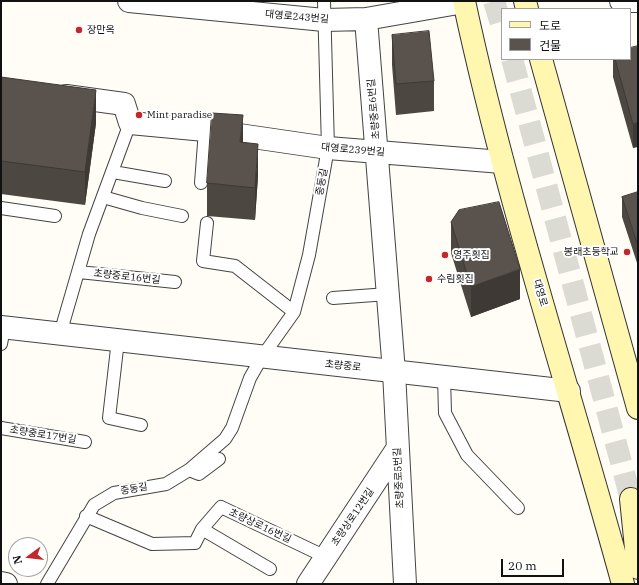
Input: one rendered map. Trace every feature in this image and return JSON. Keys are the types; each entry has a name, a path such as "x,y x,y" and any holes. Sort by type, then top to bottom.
{"main road":[{"name":"대영로","path":"464,2 502,162 569,391 623,584"},
{"path":"541,60 638,408"},
{"path":"638,518 631,500 638,568"}],"street":[{"name":"대영로243번길","path":"129,1 324,11 366,19 464,2"},
{"path":"621,1 638,1"},
{"name":"초량중로6번길","path":"366,19 378,152 394,372"},
{"path":"48,94 124,104 130,123"},
{"name":"대영로239번길","path":"130,123 205,130 328,148 502,162"},
{"name":"초량중로","path":"2,333 60,334 569,391"},
{"name":"초량중로5번길","path":"394,372 405,584"},
{"name":"초량상로12번길","path":"308,584 397,450"},
{"path":"1,583 6,584"}],"lane":[{"name":"중동길","path":"47,584 86,516 94,505 114,492 166,484 188,470 225,439 232,428 247,384 262,357 294,312 309,255 328,148 324,11"},
{"name":"초량중로16번길","path":"60,334 90,234 130,123"},
{"path":"201,183 205,130"},
{"path":"113,172 165,181"},
{"path":"103,197 142,208 182,216"},
{"path":"1,208 55,216"},
{"path":"207,223 202,261 235,266 294,312"},
{"name":"초량중로16번길","path":"79,272 175,282"},
{"path":"333,298 388,294"},
{"path":"118,340 109,418 141,425"},
{"path":"444,377 445,413 467,455 518,508"},
{"name":"초량중로17번길","path":"1,428 86,442"},
{"name":"중동길","path":"188,470 199,474 219,459"},
{"name":"초량상로16번길","path":"86,516 152,544 195,543 202,529 221,507 326,557"},
{"path":"202,529 270,569"}],"building":[{"path":"429,31 434,81 396,84 392,35"},
{"path":"638,46 638,122 633,124 615,60 631,60 631,48"},
{"path":"1,77 96,90 85,172 1,161"},
{"path":"212,113 243,115 240,142 258,144 255,188 207,183"},
{"path":"638,192 638,246 622,197"},
{"path":"499,202 520,269 471,287 451,222 459,210"}],"tunnel":[{"path":"494,1 501,24"},
{"path":"512,60 631,499"}],"place":[{"name":"장만옥","path":"79,30"},
{"name":"Mint paradise","path":"139,115"},
{"name":"봉래초등학교","path":"627,252"},
{"name":"영주횟집","path":"445,255"},
{"name":"수림횟집","path":"429,279"}]}
